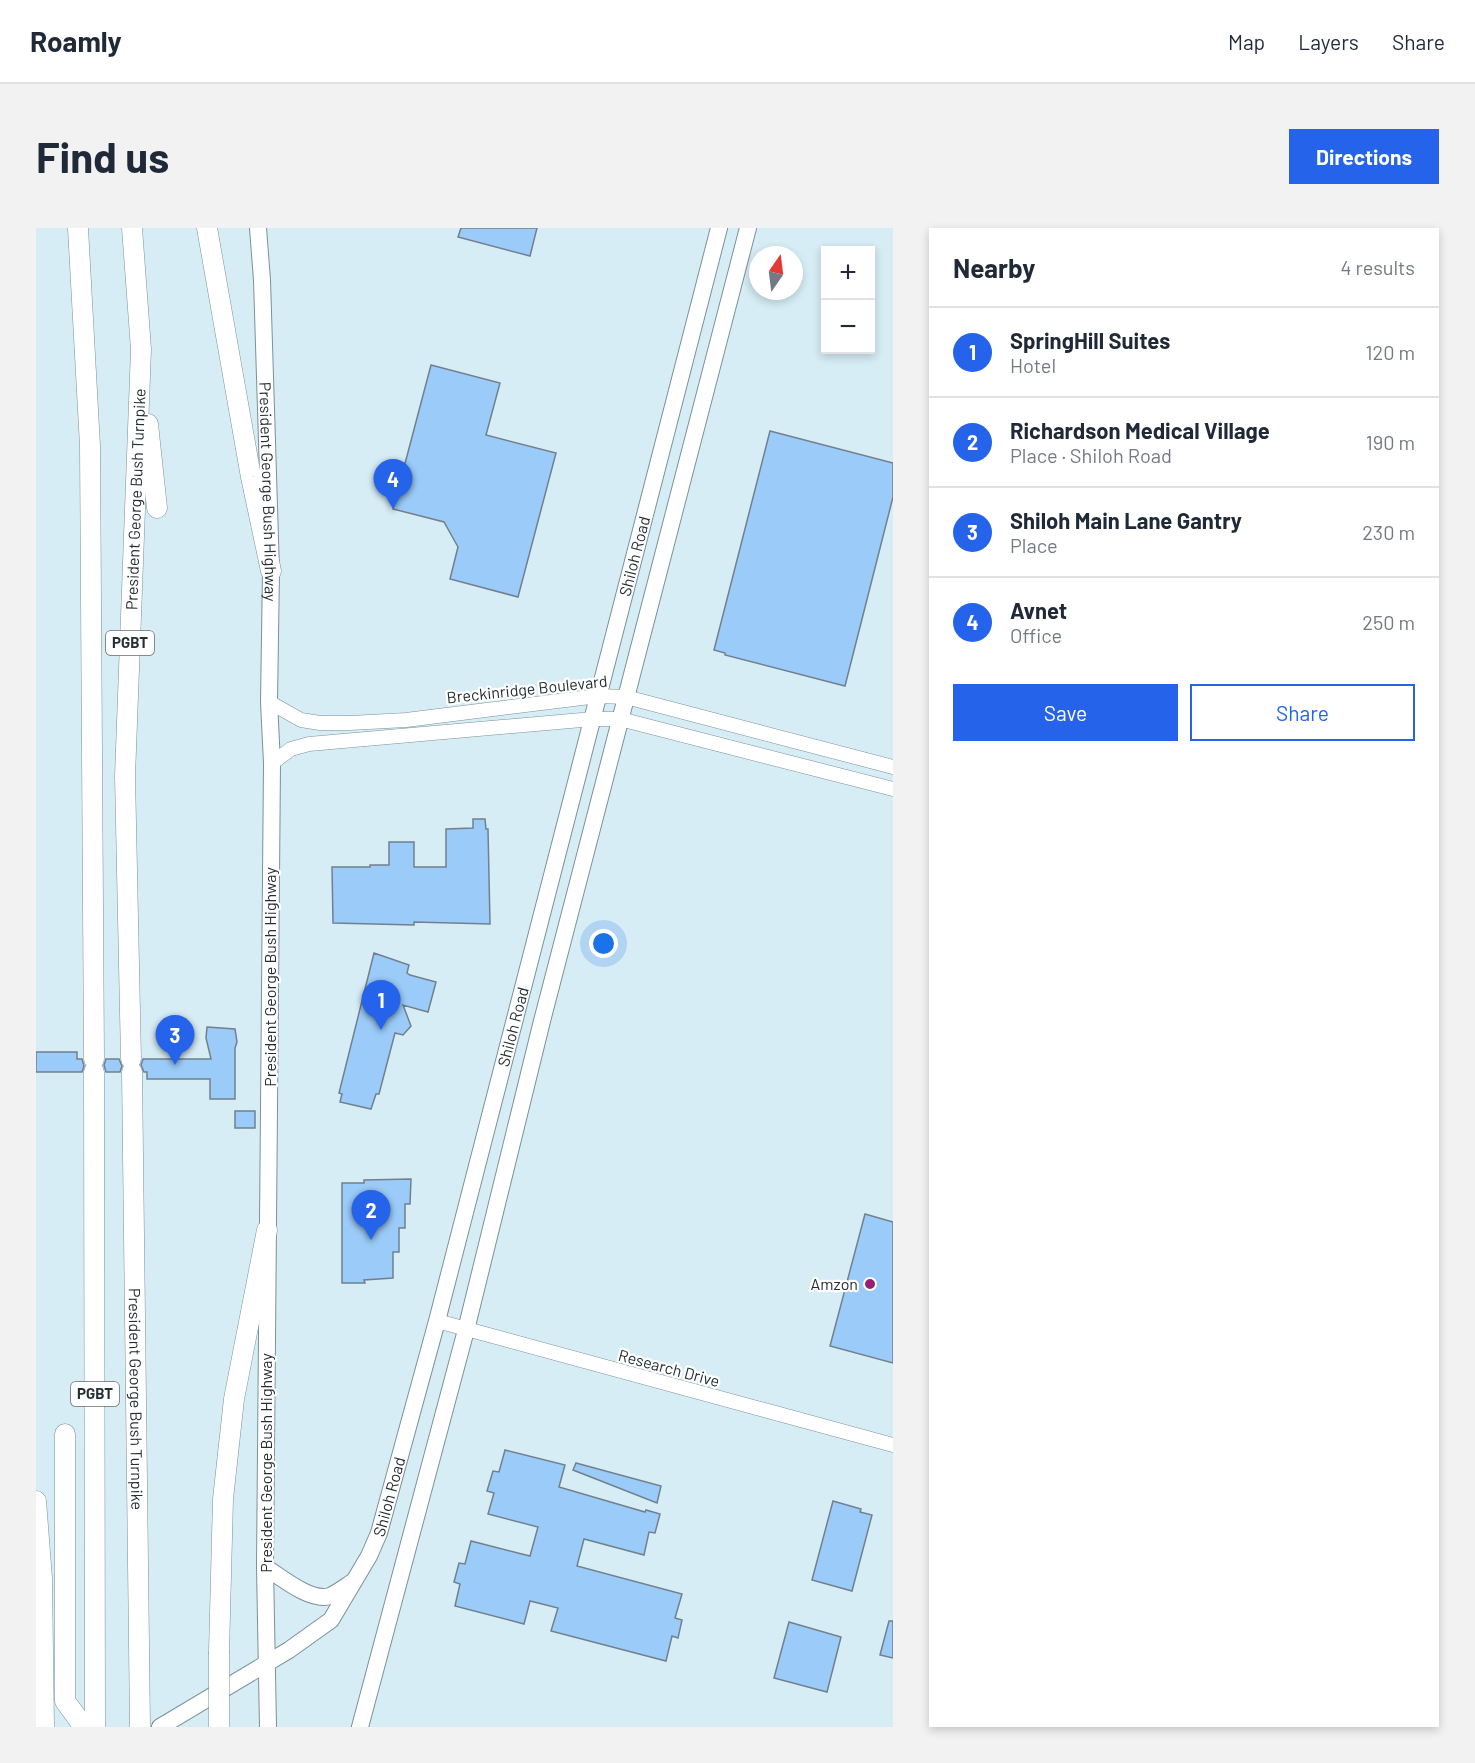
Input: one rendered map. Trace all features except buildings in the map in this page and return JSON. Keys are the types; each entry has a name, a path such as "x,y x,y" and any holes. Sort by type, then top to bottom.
{"highway":[{"name":"PGBT","path":"78,228 90,446 94,1066 89,1723"},
{"name":"President George Bush Turnpike","path":"132,228 141,349 125,776 132,1066 140,1727"},
{"path":"207,228 251,477 271,571"},
{"path":"141,349 157,508"},
{"path":"219,1727 223,1499 234,1399 267,1230"},
{"path":"65,1434 65,1701 89,1723"},
{"path":"36,1501 42,1578 44,1727"}],"main road":[{"name":"President George Bush Highway","path":"258,228 262,280 271,571 269,702 272,764 265,1567 268,1727"},
{"name":"Shiloh Road","path":"160,1727 267,1664 330,1620 369,1556 379,1533 437,1321 719,228"},
{"name":"Shiloh Road","path":"360,1727 466,1330 542,1021 748,228"},
{"path":"515,1014 542,1021"},
{"path":"265,1567 305,1592 316,1595 330,1596 354,1581"}],"street":[{"name":"Breckinridge Boulevard","path":"269,702 301,720 320,723 406,720 414,717 598,696 626,697 893,767"},
{"path":"414,717 419,735"},
{"path":"272,764 291,749 309,744 593,719 621,719 893,789"},
{"name":"Research Drive","path":"437,1321 893,1445"}],"place":[{"name":"Avnet","path":"393,509"},
{"name":"SpringHill Suites","path":"381,1030"},
{"name":"Shiloh Main Lane Gantry","path":"175,1065"},
{"name":"Richardson Medical Village","path":"371,1240"},
{"name":"Amzon","path":"870,1284"}]}
